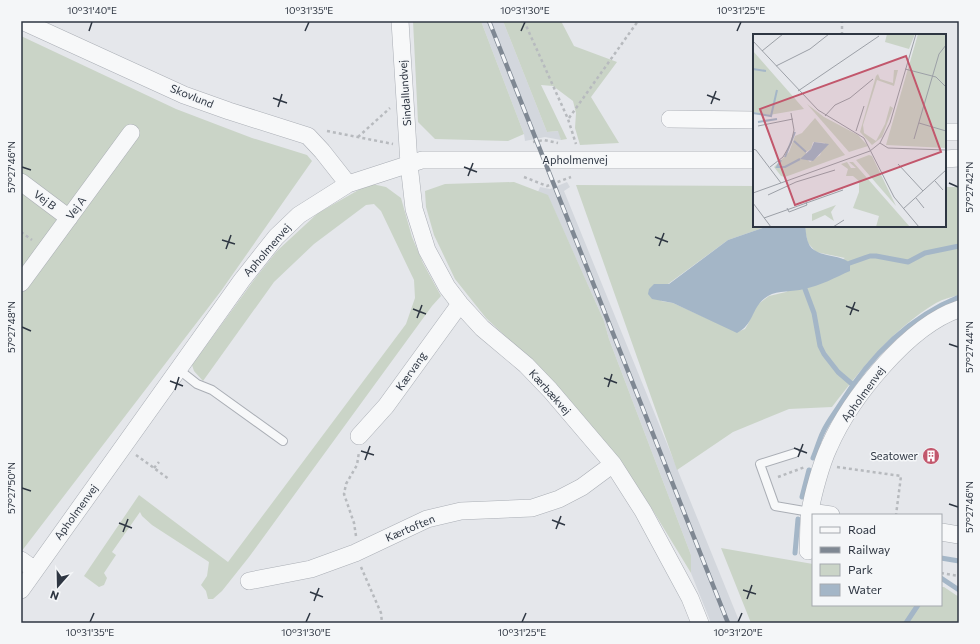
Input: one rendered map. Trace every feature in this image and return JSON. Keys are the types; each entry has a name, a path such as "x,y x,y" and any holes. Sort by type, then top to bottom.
{"street":[{"name":"Skovlund","path":"22,21 184,95 308,136 348,184"},
{"name":"Sindallundvej","path":"400,21 409,164"},
{"path":"670,120 753,120"},
{"path":"946,132 959,132"},
{"name":"Vej A","path":"21,283 132,133"},
{"path":"946,158 959,158"},
{"name":"Apholmenvej","path":"21,590 28,565 123,446 242,280 276,237 299,215 348,184 422,160 753,160"},
{"name":"Kærbækvej","path":"409,164 414,209 427,250 447,287 482,328 526,365 550,390 613,464 643,511 690,598 700,623"},
{"name":"Vej B","path":"21,182 69,218"},
{"name":"Kærvang","path":"358,436 386,406 460,304"},
{"name":"Apholmenvej","path":"808,551 810,512 828,448 845,417 876,374 901,347 932,322 950,312 959,309"},
{"name":"Kærtoften","path":"249,581 311,570 355,553 427,519 461,511 532,508 559,499 582,487 613,464"},
{"path":"810,512 824,514"},
{"path":"942,532 959,535"}],"lane":[{"path":"178,369 197,384 212,390 283,441"},
{"path":"795,452 760,464 775,506 810,512"}],"path":[{"path":"524,21 568,119 576,143 577,160"},
{"path":"568,119 638,21"},
{"path":"842,21 842,34"},
{"path":"358,138 404,94"},
{"path":"308,136 314,129 408,147"},
{"path":"358,436 359,453 357,465 346,484 344,494 354,523 356,535 355,553 380,613 382,623"},
{"path":"123,446 169,480"},
{"path":"154,468 158,462"},
{"path":"766,481 812,465 901,476 896,514"},
{"path":"942,573 959,576"}],"shaded area":[{"path":"481,21 503,21 547,132 559,131 561,140 545,137 525,141 524,134"},
{"path":"567,182 570,187 564,191 740,623 711,623 691,573 691,555 609,339 604,321 548,196 538,192 540,187 550,189"}],"green space":[{"path":"413,21 481,21 524,134 508,141 435,139 418,122"},
{"path":"503,21 561,21 574,46 617,62 591,97 619,143 580,145 575,128 576,113 573,101 553,86 541,85 567,139 561,140 558,131 547,132"},
{"path":"21,36 176,109 252,138 307,155 312,161 221,291 21,552"},
{"path":"514,182 548,195 604,321 609,339 691,555 691,573 652,509 619,460 531,360 486,318 455,279 434,235 426,207 425,191 445,184"},
{"path":"372,184 386,187 401,198 412,237 423,263 441,296 432,306 249,557 222,591 213,599 208,599 206,591 201,585 207,576 209,562 152,525 142,516 140,512 112,552 116,555 104,573 107,578 104,585 99,587 84,576 139,495 228,562 406,324 415,298 414,280 381,211 374,204 366,205 314,244 274,282 203,381 194,371 192,365 277,251 318,213 362,188"},
{"path":"576,185 753,186 753,227 765,227 728,240 668,284 661,301 673,303 737,332 745,329 757,305 769,296 786,292 845,258 816,252 808,243 804,227 946,227 946,187 959,187 959,295 936,303 920,313 892,337 855,378 832,407 789,409 733,432 677,470"},
{"path":"721,548 812,564 812,606 942,606 942,587 959,597 959,623 751,623"}],"water":[{"path":"765,227 805,227 807,240 815,251 845,260 850,263 850,271 810,288 776,293 768,296 759,305 747,325 737,333 673,303 652,299 648,294 649,289 654,284 669,284 728,240"}],"waterway":[{"path":"850,263 870,256 908,262 925,253 959,246"},
{"path":"805,289 814,313 820,346 824,354 838,372 852,384"},
{"path":"813,458 829,422 850,389 876,356 906,328 922,316 959,297"},
{"path":"802,497 809,470"},
{"path":"795,553 798,519"},
{"path":"942,558 959,561"},
{"path":"942,579 959,590"},
{"path":"906,623 917,606"}],"railway":[{"path":"489,21 728,623"}],"place":[{"name":"Seatower","path":"931,456"}]}
